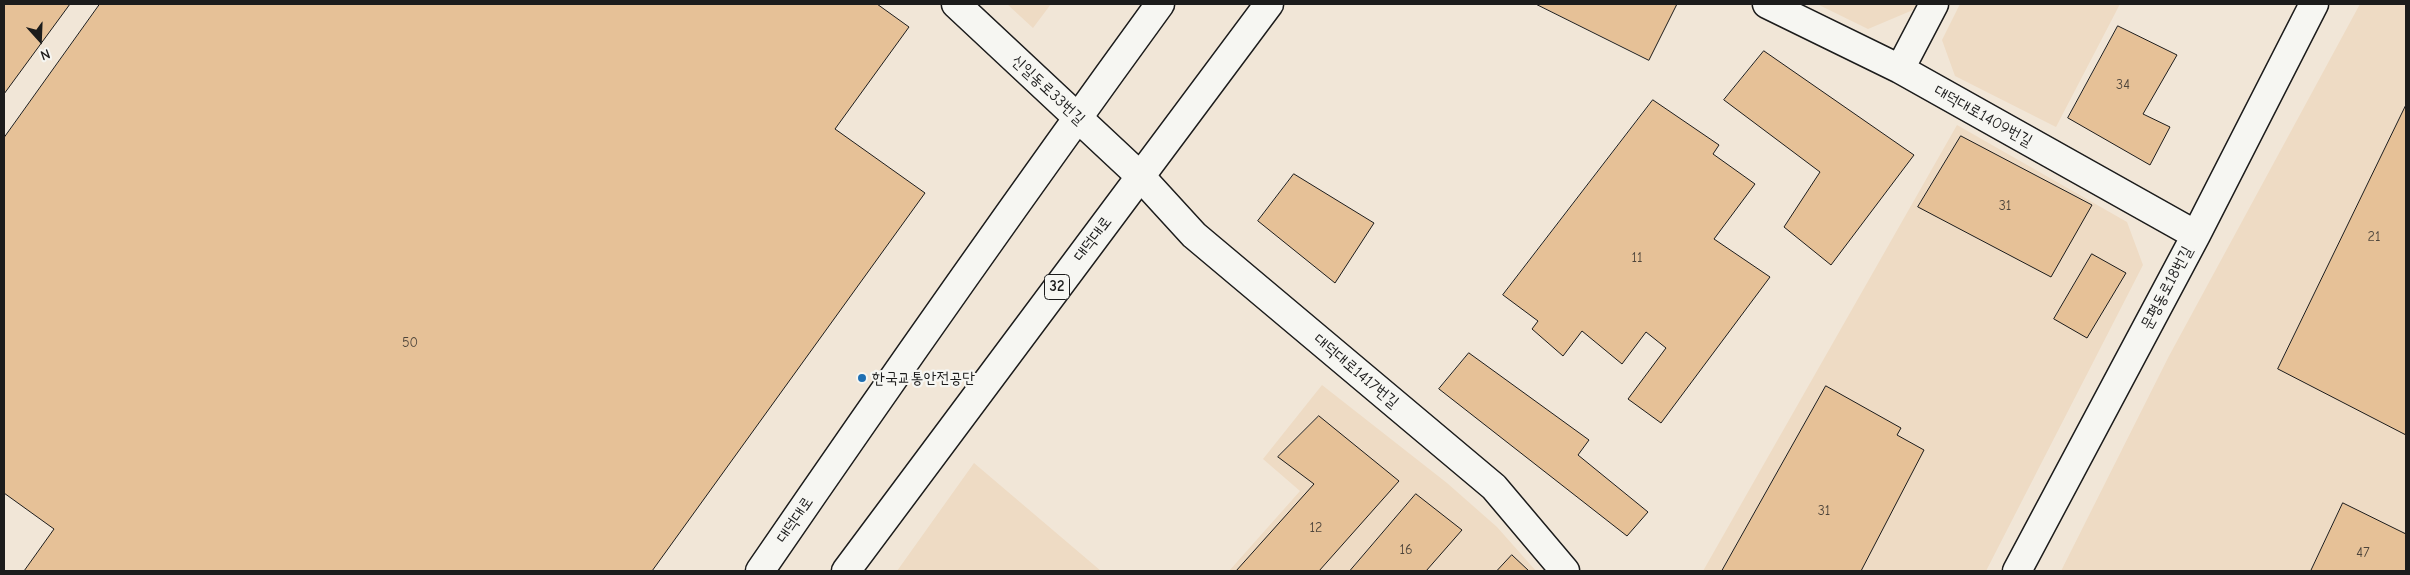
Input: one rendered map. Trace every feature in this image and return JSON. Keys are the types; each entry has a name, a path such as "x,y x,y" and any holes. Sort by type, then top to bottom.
{"street":[{"name":"신일동로33번길","path":"956,4 1140,176"},
{"name":"대덕대로","path":"760,571 879,396 1076,117 1160,4"},
{"name":"대덕대로","path":"846,571 1269,4"},
{"name":"대덕대로1409번길","path":"1768,4 1900,69 2196,235"},
{"path":"1900,69 1934,4"},
{"name":"문평동로18번길","path":"2017,571 2196,235 2314,4"},
{"name":"대덕대로1417번길","path":"1140,176 1194,235 1494,487 1565,571"}],"shaded area":[{"path":"1007,4 1051,4 1033,28"},
{"path":"1817,4 1917,4 1913,10 1868,29"},
{"path":"1960,4 2120,4 2056,127 1955,76 1942,40"},
{"path":"2360,4 2406,4 2406,571 2061,571 2169,356"},
{"path":"1957,125 2127,222 2143,265 1986,571 1703,571"},
{"path":"1322,385 1447,483 1497,527 1536,571 1229,571 1300,491 1263,459"},
{"path":"974,463 1101,571 897,571"}],"building":[{"path":"4,4 70,4 4,94"},
{"path":"100,4 877,4 909,27 835,129 925,193 652,571 24,571 54,529 4,493 4,138"},
{"path":"1536,4 1677,4 1649,60"},
{"path":"2118,26 2177,55 2143,114 2170,127 2150,165 2068,118"},
{"path":"1764,51 1914,155 1831,265 1784,227 1820,172 1724,100"},
{"path":"1653,100 1719,145 1713,154 1755,184 1714,239 1770,277 1661,423 1628,399 1666,348 1646,332 1622,364 1582,331 1563,356 1532,329 1538,321 1503,295"},
{"path":"2406,105 2406,435 2278,369"},
{"path":"1961,136 2092,205 2051,277 1918,207"},
{"path":"1294,174 1374,223 1335,283 1258,221"},
{"path":"2092,254 2126,273 2087,338 2054,319"},
{"path":"1469,353 1589,440 1578,455 1648,512 1627,536 1439,389"},
{"path":"1826,386 1901,428 1897,435 1924,450 1861,571 1722,571"},
{"path":"1319,416 1399,481 1319,571 1236,571 1314,484 1278,457"},
{"path":"1416,494 1462,530 1426,571 1350,571"},
{"path":"2343,503 2406,534 2406,571 2311,571"},
{"path":"1512,555 1529,571 1497,571"}],"place":[{"name":"한국교통안전공단","path":"862,378"}]}
